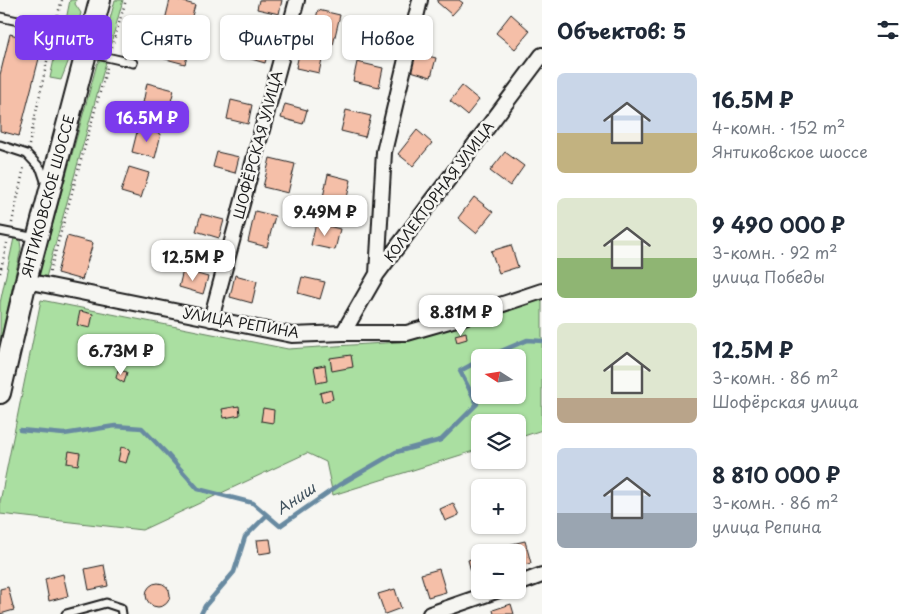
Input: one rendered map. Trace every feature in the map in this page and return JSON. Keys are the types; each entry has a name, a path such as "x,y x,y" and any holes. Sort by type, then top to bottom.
{"main road":[{"name":"ЯНТИКОВСКОЕ ШОССЕ","path":"96,15 100,0"},
{"name":"ЯНТИКОВСКОЕ ШОССЕ","path":"0,393 26,281 84,60"}],"street":[{"name":"ШОФЁРСКАЯ УЛИЦА","path":"211,319 297,0"},
{"path":"377,274 384,152 420,1"},
{"name":"КОЛЛЕКТОРНАЯ УЛИЦА","path":"343,333 377,274 542,55"},
{"name":"УЛИЦА РЕПИНА","path":"26,281 292,335 407,333 470,315 542,291"},
{"path":"526,581 542,575"},
{"path":"430,614 473,599"}],"lane":[{"path":"0,17 15,20"},
{"path":"112,58 133,63"},
{"path":"0,145 27,154 42,169 49,194"},
{"path":"0,231 37,238"},
{"path":"66,614 106,603 121,608 122,614"}],"path":[{"path":"58,15 62,0"},
{"path":"112,51 126,0"},
{"path":"0,273 47,60"},
{"path":"46,285 109,60"}],"green space":[{"path":"70,0 76,0 75,4 80,15 67,15"},
{"path":"115,0 123,0 112,40 112,15"},
{"path":"54,60 69,60 61,80 50,78"},
{"path":"99,61 106,62 45,281 38,277"},
{"path":"14,238 20,241 21,249 0,342 0,303"},
{"path":"542,296 542,430 526,435 526,414 471,414 471,452 333,495 326,462 307,453 142,530 0,514 0,502 41,300 288,349 400,342"}],"building":[{"path":"170,0 195,5 192,15 166,15"},
{"path":"259,0 282,0 279,14 257,9"},
{"path":"438,0 459,0 463,3 452,15 437,2"},
{"path":"318,10 340,15 333,45 332,15 317,15"},
{"path":"511,14 530,31 515,49 496,33"},
{"path":"10,34 15,35 15,60 39,60 19,136 0,131 0,75"},
{"path":"433,57 436,58 431,77 411,71 414,60 433,60"},
{"path":"170,60 186,60 185,64"},
{"path":"255,60 266,60 265,63"},
{"path":"298,60 322,60 319,73 296,68"},
{"path":"357,62 383,68 379,87 353,81"},
{"path":"147,83 174,90 169,109 143,103"},
{"path":"462,86 479,100 467,115 450,101"},
{"path":"231,100 252,105 248,124 227,119"},
{"path":"285,104 307,110 303,124 281,118"},
{"path":"346,110 371,116 365,137 341,131"},
{"path":"138,128 161,134 155,158 132,152"},
{"path":"417,130 432,143 413,166 398,154"},
{"path":"217,152 239,157 235,173 213,167"},
{"path":"505,152 524,166 510,186 490,171"},
{"path":"270,158 295,164 288,193 263,187"},
{"path":"129,167 149,173 141,198 121,192"},
{"path":"328,174 351,180 346,202 323,197"},
{"path":"474,197 493,212 476,233 458,218"},
{"path":"255,211 275,216 267,247 248,242"},
{"path":"201,214 224,220 219,238 196,231"},
{"path":"316,223 340,229 335,250 311,245"},
{"path":"67,236 93,243 82,280 57,273"},
{"path":"511,245 518,267 499,273 491,251"},
{"path":"183,270 208,277 203,294 179,287"},
{"path":"235,275 257,281 252,303 230,297"},
{"path":"302,277 325,282 320,299 298,293"},
{"path":"80,311 93,314 90,328 77,325"},
{"path":"466,332 467,339 457,342 455,335"},
{"path":"351,355 353,367 332,371 330,358"},
{"path":"325,365 327,381 317,383 314,367"},
{"path":"118,370 127,372 124,383 116,378"},
{"path":"331,390 333,399 322,402 320,393"},
{"path":"239,406 240,415 224,418 222,409"},
{"path":"263,408 274,410 273,423 261,421"},
{"path":"121,447 130,449 126,463 118,461"},
{"path":"69,451 80,453 78,465 67,463"},
{"path":"453,503 459,515 445,521 440,509"},
{"path":"270,539 272,552 259,554 257,540"},
{"path":"525,541 526,544 512,544"},
{"path":"526,545 531,563 526,565"},
{"path":"471,559 471,571 468,560"},
{"path":"104,565 108,586 89,590 85,569"},
{"path":"439,569 446,592 428,597 421,574"},
{"path":"63,574 68,596 49,601 45,579"},
{"path":"158,583 167,586 170,595 167,604 158,607 149,604 146,595 149,586"},
{"path":"8,587 14,610 0,614 0,589"},
{"path":"395,589 401,608 385,614 378,594"},
{"path":"511,604 514,614 494,614 493,610"}],"waterway":[{"name":"Аниш","path":"506,349 527,340 542,341"},
{"name":"Аниш","path":"471,365 460,371 471,392"},
{"name":"Аниш","path":"20,430 64,434 115,426 142,428 198,489 253,503 280,526 339,485 396,452 441,440 477,404"},
{"path":"201,614 205,606 234,572 245,537 267,515"}]}
